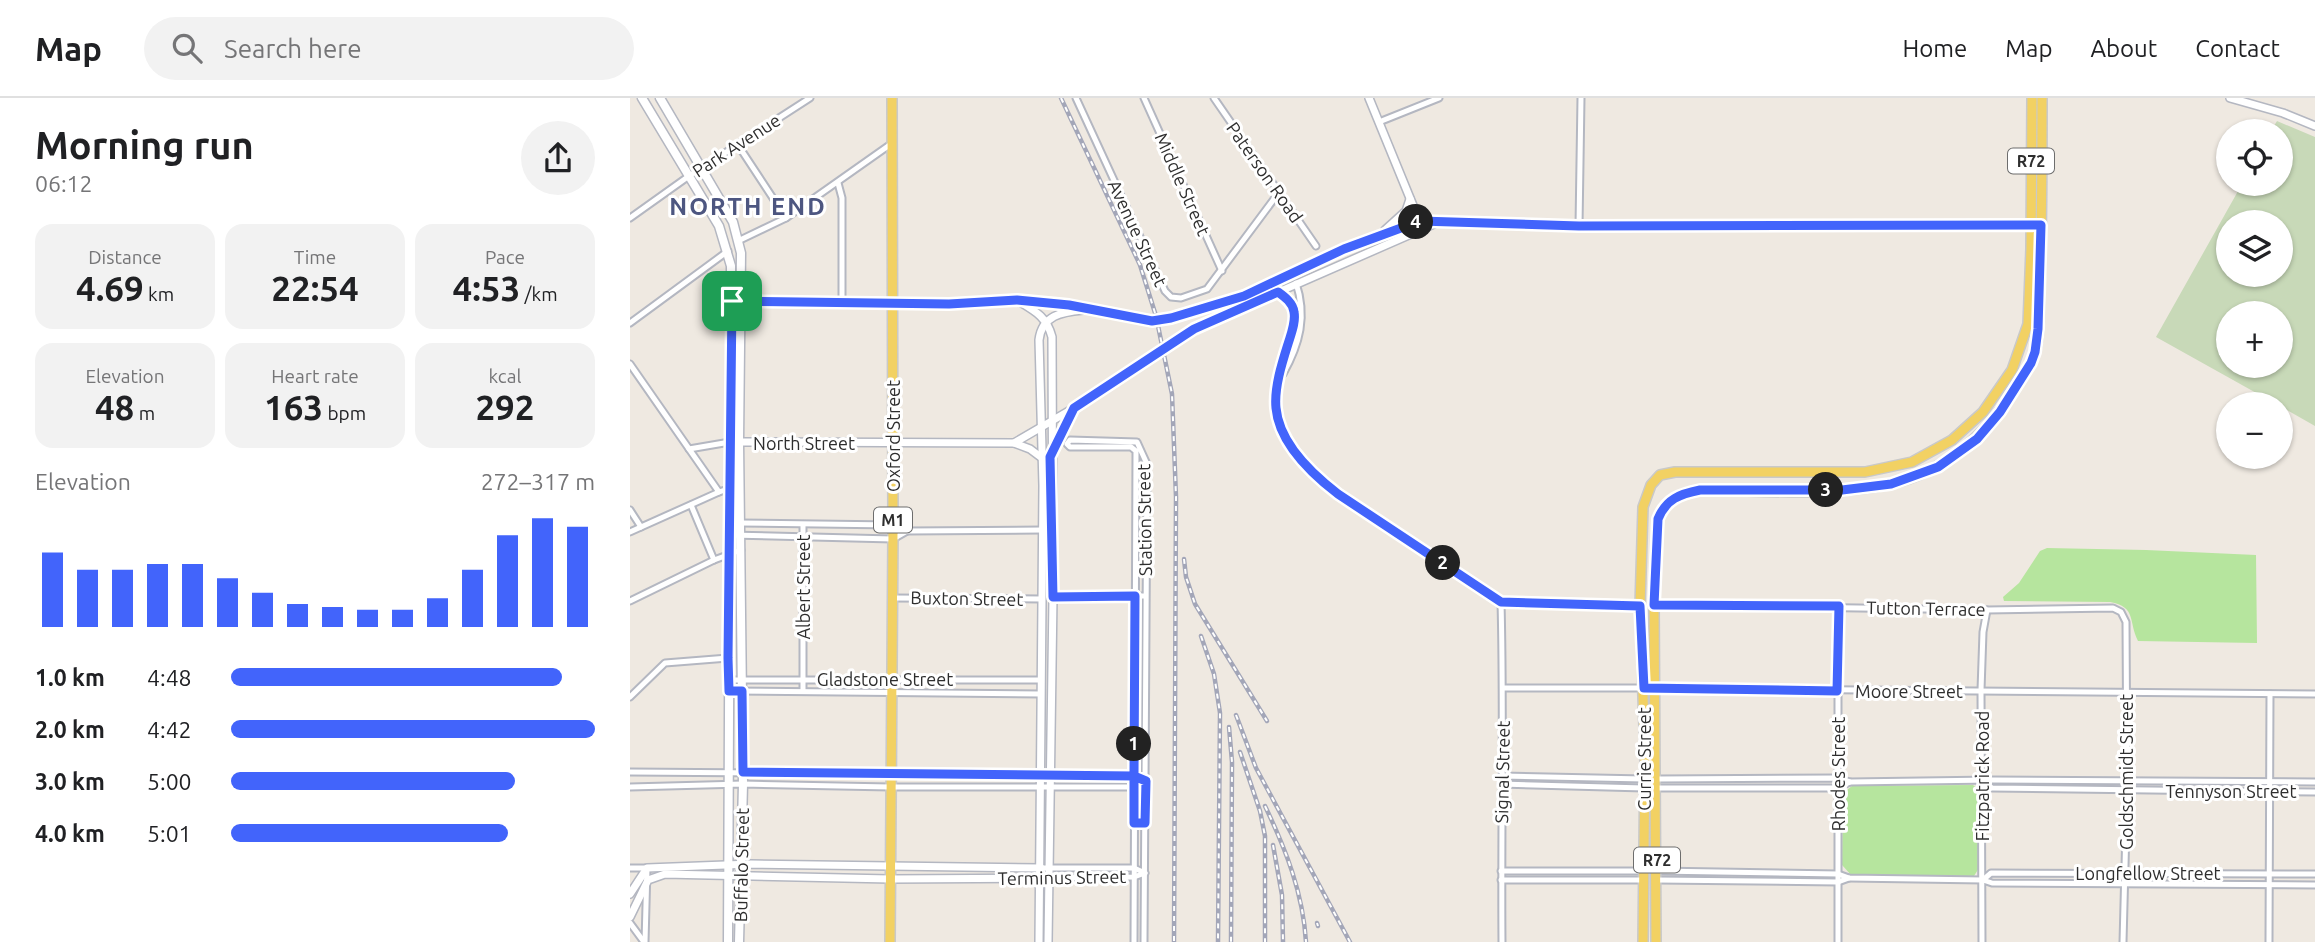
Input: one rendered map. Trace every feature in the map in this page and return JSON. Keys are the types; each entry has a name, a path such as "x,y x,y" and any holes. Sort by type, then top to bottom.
{"main road":[{"name":"Buffalo Street","path":"642,98 719,226 731,266 735,442 740,486 743,679 739,942"},
{"name":"Buffalo Street","path":"660,98 733,222 741,262 742,301 730,488 728,942"},
{"name":"Oxford Street","path":"890,942 892,98"},
{"name":"R72","path":"2031,225 2032,98"},
{"name":"R72","path":"2041,225 2042,98"},
{"name":"Currie Street","path":"1643,942 1644,688 1640,606 1643,507 1651,485 1660,475 1675,472 1866,472 1912,463 1952,440 1983,412 2012,370 2028,324 2031,225"},
{"name":"Currie Street","path":"1656,942 1654,605 1658,519 1663,507 1679,494 1700,490 1842,490 1891,484 1938,467 1977,439 2000,412 2035,352 2041,225"}],"street":[{"name":"Park Avenue","path":"630,218 689,176 810,98"},
{"name":"Avenue Street","path":"1076,98 1168,295 1181,298 1207,289 1280,191"},
{"name":"Middle Street","path":"1144,98 1222,271"},
{"name":"Paterson Road","path":"1214,98 1316,246"},
{"path":"1369,98 1421,225"},
{"path":"1379,122 1439,98"},
{"path":"1579,226 1581,98"},
{"path":"2230,98 2283,113 2315,126"},
{"path":"738,242 786,218 891,144"},
{"path":"738,145 786,218"},
{"path":"838,183 842,198 842,302"},
{"path":"1376,236 1402,216 1410,199"},
{"path":"732,301 949,304 1017,300 1069,305 1152,321 1244,296 1376,236 1437,222 1579,226 2041,225"},
{"path":"1014,443 1074,408 1194,329 1421,225"},
{"path":"630,323 728,251"},
{"path":"1280,379 1294,352 1303,318 1296,283"},
{"path":"1278,292 1288,299 1294,311 1276,410 1283,432 1298,456 1316,476 1338,494 1501,602 1640,606"},
{"path":"1017,300 1041,315 1052,337 1051,422 1042,530 1040,787 1045,868"},
{"path":"1039,942 1050,787 1053,597 1042,426 1040,340 1042,327 1059,313 1088,309"},
{"path":"630,365 719,492"},
{"path":"1046,457 1074,408"},
{"name":"Station Street","path":"1134,942 1135,450 1131,447 1070,447 1067,445 1068,441 1133,441 1140,445 1147,467 1144,942"},
{"path":"688,449 735,442"},
{"name":"North Street","path":"735,442 1014,443"},
{"path":"1014,443 1046,457"},
{"path":"630,532 719,492 740,486"},
{"path":"691,505 714,560"},
{"path":"630,510 641,527"},
{"path":"730,523 893,525 907,531 1042,530"},
{"name":"Albert Street","path":"803,525 803,691"},
{"path":"730,535 893,539 907,531"},
{"path":"630,601 729,553 741,550"},
{"path":"630,593 642,596"},
{"path":"1053,597 1145,596"},
{"name":"Buxton Street","path":"892,597 1042,599"},
{"name":"Signal Street","path":"1501,602 1502,942"},
{"name":"Tutton Terrace","path":"1654,605 1987,610 2113,608"},
{"name":"Rhodes Street","path":"1838,942 1839,606"},
{"name":"Goldschmidt Street","path":"2113,608 2121,612 2126,622 2127,790 2123,942"},
{"name":"Fitzpatrick Road","path":"1982,942 1981,690 1983,632 1987,610"},
{"path":"630,697 665,663 728,658"},
{"name":"Gladstone Street","path":"729,680 1041,680"},
{"name":"Moore Street","path":"1503,688 2315,694"},
{"name":"Gladstone Street","path":"729,691 1041,694"},
{"path":"2269,942 2270,694"},
{"path":"630,772 1134,776 1146,781"},
{"path":"1502,776 1644,783"},
{"name":"Tennyson Street","path":"1657,783 1837,778 1850,782 2315,782"},
{"path":"630,786 743,784 1135,788 1146,781"},
{"name":"Tennyson Street","path":"1657,783 1837,788 1850,782"},
{"name":"Tennyson Street","path":"1982,782 1992,788 2315,792"},
{"path":"1501,784 1644,783"},
{"path":"1134,823 1145,823"},
{"name":"Terminus Street","path":"648,880 675,874 727,870 740,864 1134,868 1145,873"},
{"name":"Terminus Street","path":"630,868 727,870 739,874 890,879 1134,877 1145,873"},
{"path":"645,942 647,868"},
{"path":"630,894 647,868"},
{"path":"1501,871 1644,876"},
{"name":"Longfellow Street","path":"1983,880 1991,873 2315,874"},
{"name":"Longfellow Street","path":"1657,875 1838,874 1849,878 1983,880 1992,883 2315,885"},
{"name":"Longfellow Street","path":"1657,875 1838,882 1849,878"},
{"path":"1501,880 1644,876"},
{"path":"1044,878 1048,942"},
{"path":"630,917 648,880"},
{"path":"630,923 645,942"}],"green space":[{"path":"2293,128 2315,137 2315,426 2293,413 2293,392 2255,392 2229,378 2293,378 2293,301 2216,301 2216,370 2156,337 2216,230 2216,287 2293,287 2293,210 2227,210 2235,196 2293,196"},
{"path":"2047,548 2256,555 2257,643 2138,641 2128,611 2119,604 2004,601 2003,597 2019,583 2040,551"},
{"path":"1973,785 1979,795 1979,868 1974,876 1852,876 1842,865 1843,793 1852,786"}],"railway":[{"path":"1061,98 1140,265 1156,316 1172,394 1176,497 1174,942"},
{"path":"1184,559 1186,577 1195,604 1267,721"},
{"path":"1201,636 1214,674 1220,713 1218,942"},
{"path":"1236,715 1256,768 1350,942"},
{"path":"1229,727 1232,762 1231,942"},
{"path":"1240,752 1260,811 1265,836 1265,942"},
{"path":"1265,806 1292,872 1301,906 1306,942"},
{"path":"1273,845 1282,895 1283,942"}],"district":[{"name":"NORTH END","path":"748,206"}],"route":[{"path":"732,301 728,658 729,691 742,691 743,772 1134,776 1146,781 1145,823 1134,823 1135,788 1134,776 1135,596 1053,597 1050,457 1074,408 1194,329 1278,292 1292,305 1294,320 1282,364 1276,410 1283,432 1298,456 1316,476 1338,494 1501,602 1640,606 1644,688 1837,691 1839,606 1654,605 1658,519 1663,507 1679,494 1700,490 1842,490 1891,484 1938,467 1977,439 2000,412 2035,352 2041,225 1579,226 1420,221 1344,249 1244,296 1216,306 1152,321 1069,305 1017,300 949,304 732,301"}]}
